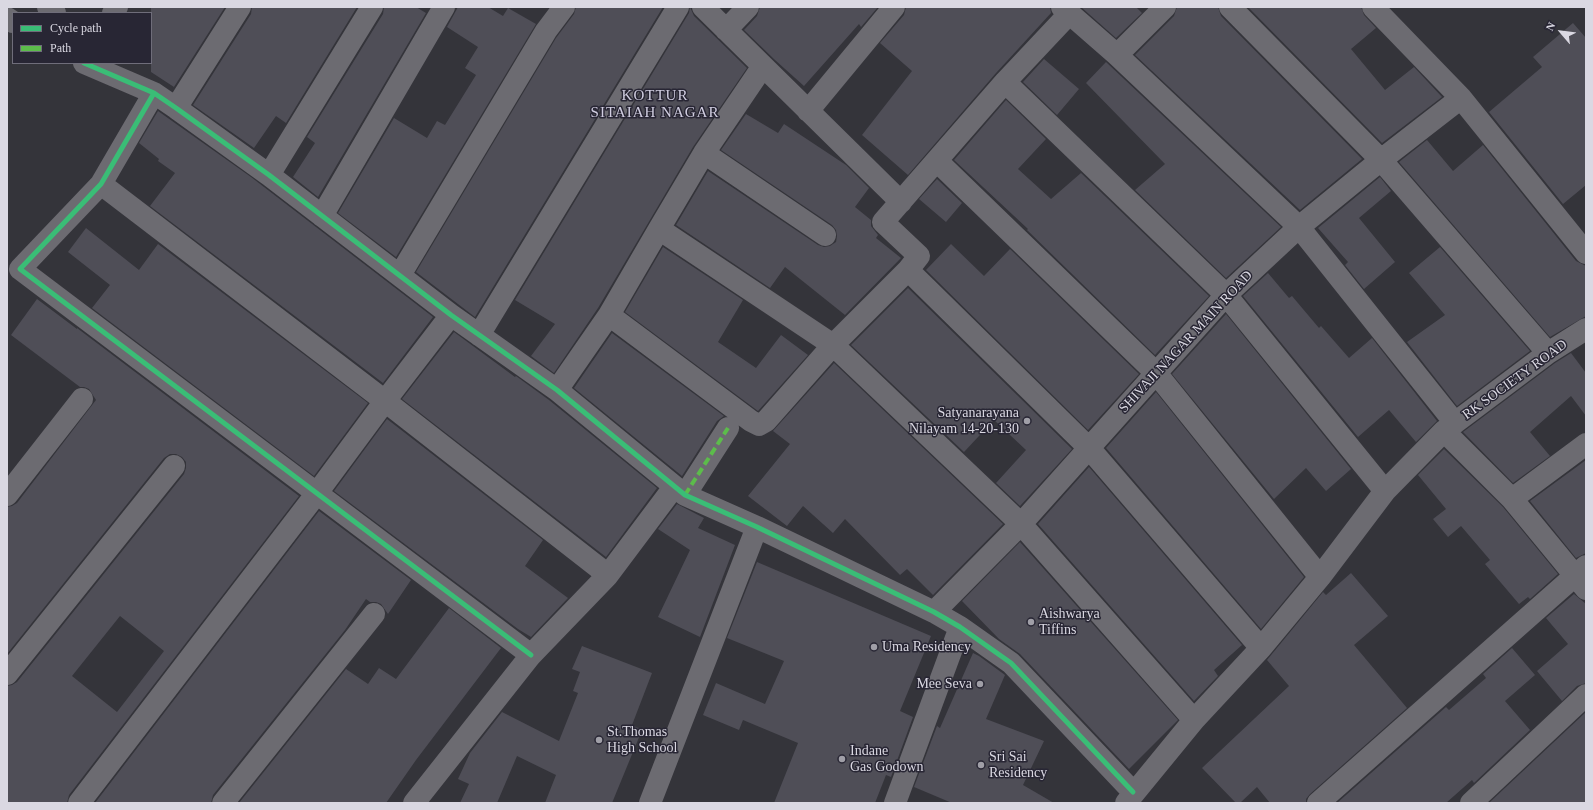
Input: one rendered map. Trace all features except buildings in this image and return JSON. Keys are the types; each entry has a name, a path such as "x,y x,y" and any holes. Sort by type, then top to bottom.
{"street":[{"path":"176,108 240,7"},
{"path":"269,175 372,7"},
{"path":"322,216 444,7"},
{"path":"400,275 546,31 564,7"},
{"path":"480,335 678,7"},
{"path":"703,7 901,202"},
{"path":"726,30 748,7"},
{"path":"808,111 894,7"},
{"path":"1117,55 1165,7"},
{"path":"1230,7 1381,160 1548,353"},
{"path":"1372,7 1462,98 1586,253"},
{"path":"609,315 751,421 759,425 766,421 833,345 908,270 919,256 883,222 1066,11 1117,55 1299,226 1449,427 1582,577 1318,803"},
{"path":"86,64 154,93 176,108 269,175 452,315 557,390 680,491 934,612 960,627 1011,663 1130,798"},
{"path":"111,64 131,84"},
{"path":"557,390 609,315 704,154 763,66"},
{"path":"1005,82 1226,295 1385,491"},
{"path":"154,93 100,184 20,270 531,655"},
{"name":"SHIVAJI NAGAR MAIN ROAD","path":"934,612 1021,524 1226,295 1299,226 1381,160 1462,98"},
{"path":"704,154 825,235"},
{"path":"937,161 1156,373 1320,577"},
{"path":"100,184 385,401 608,575"},
{"path":"659,229 833,345 1021,524 1194,720"},
{"path":"908,270 1089,448 1261,648"},
{"path":"79,803 452,315"},
{"name":"RK SOCIETY ROAD","path":"1130,798 1194,720 1261,648 1320,577 1385,491 1449,427 1548,353 1586,329"},
{"path":"7,495 82,399"},
{"path":"414,803 531,655 608,575 680,491 728,428"},
{"path":"1512,499 1586,444"},
{"path":"7,674 174,466"},
{"path":"650,803 757,527"},
{"path":"223,803 374,614"},
{"path":"895,803 960,627"},
{"path":"1471,803 1586,695"}],"marked path":[{"path":"685,495 728,428"}],"cycle path":[{"path":"86,64 154,93 176,108 269,175 451,315 557,390 685,495 757,527 934,612 960,627 1011,663 1133,792"},
{"path":"154,93 101,184 20,269 531,655"}],"place":[{"name":"Satyanarayana Nilayam 14-20-130","path":"1027,421"},
{"name":"Aishwarya Tiffins","path":"1031,622"},
{"name":"Uma Residency","path":"874,647"},
{"name":"Mee Seva","path":"980,684"},
{"name":"St.Thomas High School","path":"599,740"},
{"name":"Indane Gas Godown","path":"842,759"},
{"name":"Sri Sai Residency","path":"981,765"}],"district":[{"name":"KOTTUR SITAIAH NAGAR","path":"655,104"}]}
